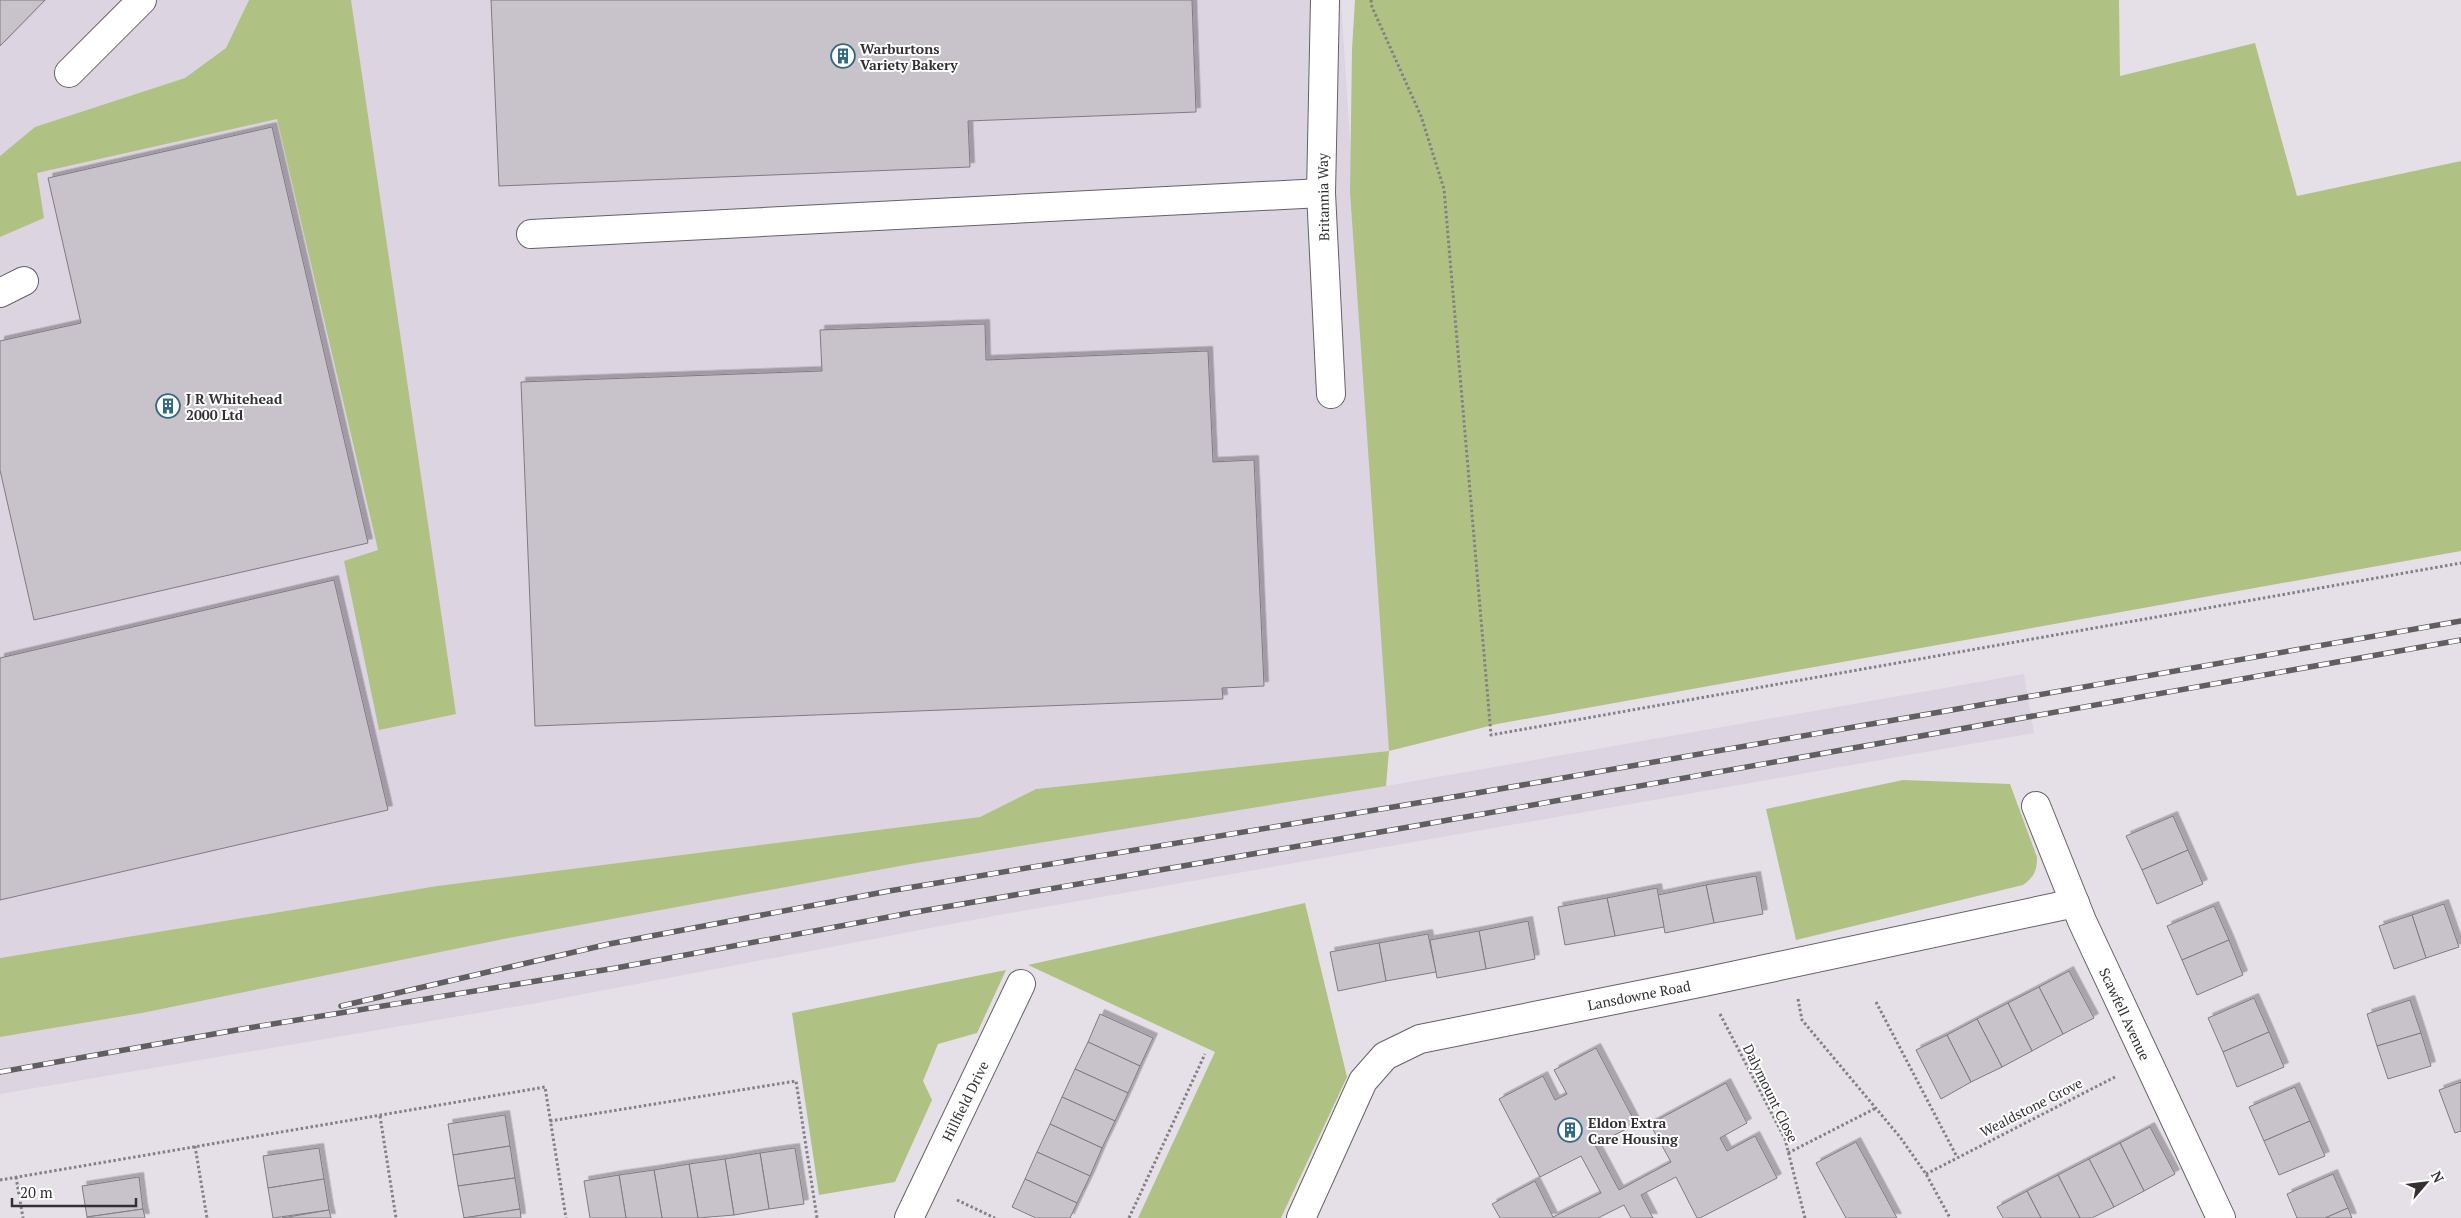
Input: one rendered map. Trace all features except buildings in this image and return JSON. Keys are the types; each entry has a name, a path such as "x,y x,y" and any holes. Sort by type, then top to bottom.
{"street":[{"path":"69,73 142,0"},
{"name":"Britannia Way","path":"1325,0 1321,193 1331,394"},
{"path":"531,234 1321,193"},
{"name":"Scawfell Avenue","path":"2036,806 2074,902 2221,1218"},
{"name":"Lansdowne Road","path":"1301,1218 1363,1081 1385,1056 1420,1039 1791,964 2074,902"},
{"name":"Hillfield Drive","path":"908,1218 1021,984"}],"path":[{"path":"1372,0 1372,7 1421,116 1444,189 1491,734 2461,563"},
{"path":"1791,964 1802,1020 1876,1108 1926,1174 1950,1218"},
{"name":"Dalymount Close","path":"1704,982 1785,1139 1805,1218"},
{"path":"1876,1002 1957,1158"},
{"path":"1128,1218 1205,1054"},
{"name":"Wealdstone Grove","path":"1926,1174 2146,1060"},
{"path":"550,1120 796,1081 817,1218"},
{"path":"0,1180 545,1088 566,1218"},
{"path":"1788,1153 1876,1108"},
{"path":"380,1116 396,1218"},
{"path":"195,1146 207,1218"},
{"path":"16,1177 23,1218"}],"shaded area":[{"path":"0,0 1341,0 1389,751 1036,789 980,817 437,886 0,958"},
{"path":"2024,674 2034,733 999,915 537,1003 0,1094 0,1037 142,1013 509,938 911,864 1386,786"}],"green space":[{"path":"249,0 351,0 456,714 379,730 344,561 378,550 277,119 37,173 44,218 0,237 0,156 35,127 185,78 226,48"},
{"path":"1355,0 2119,0 2120,76 2255,43 2297,196 2461,161 2461,551 1497,724 1389,751 1350,192 1352,49"},
{"path":"1389,751 1386,786 911,864 509,938 142,1013 0,1037 0,958 437,886 980,817 1036,789"},
{"path":"1903,780 2010,784 2037,857 2035,870 2030,879 2023,885 1796,940 1766,809"},
{"path":"1305,903 1347,1077 1281,1218 1138,1218 1215,1052 1028,965"},
{"path":"1006,970 977,1033 938,1044 923,1081 932,1100 895,1182 819,1195 792,1013"}],"railway":[{"path":"341,1006 609,944 889,891 1465,795 2461,621"},
{"path":"0,1072 242,1029 616,968 910,913 1409,827 2461,640"}],"place":[{"name":"Warburtons Variety Bakery","path":"843,56"},
{"name":"J R Whitehead 2000 Ltd","path":"168,406"},
{"name":"Eldon Extra Care Housing","path":"1570,1130"}]}
